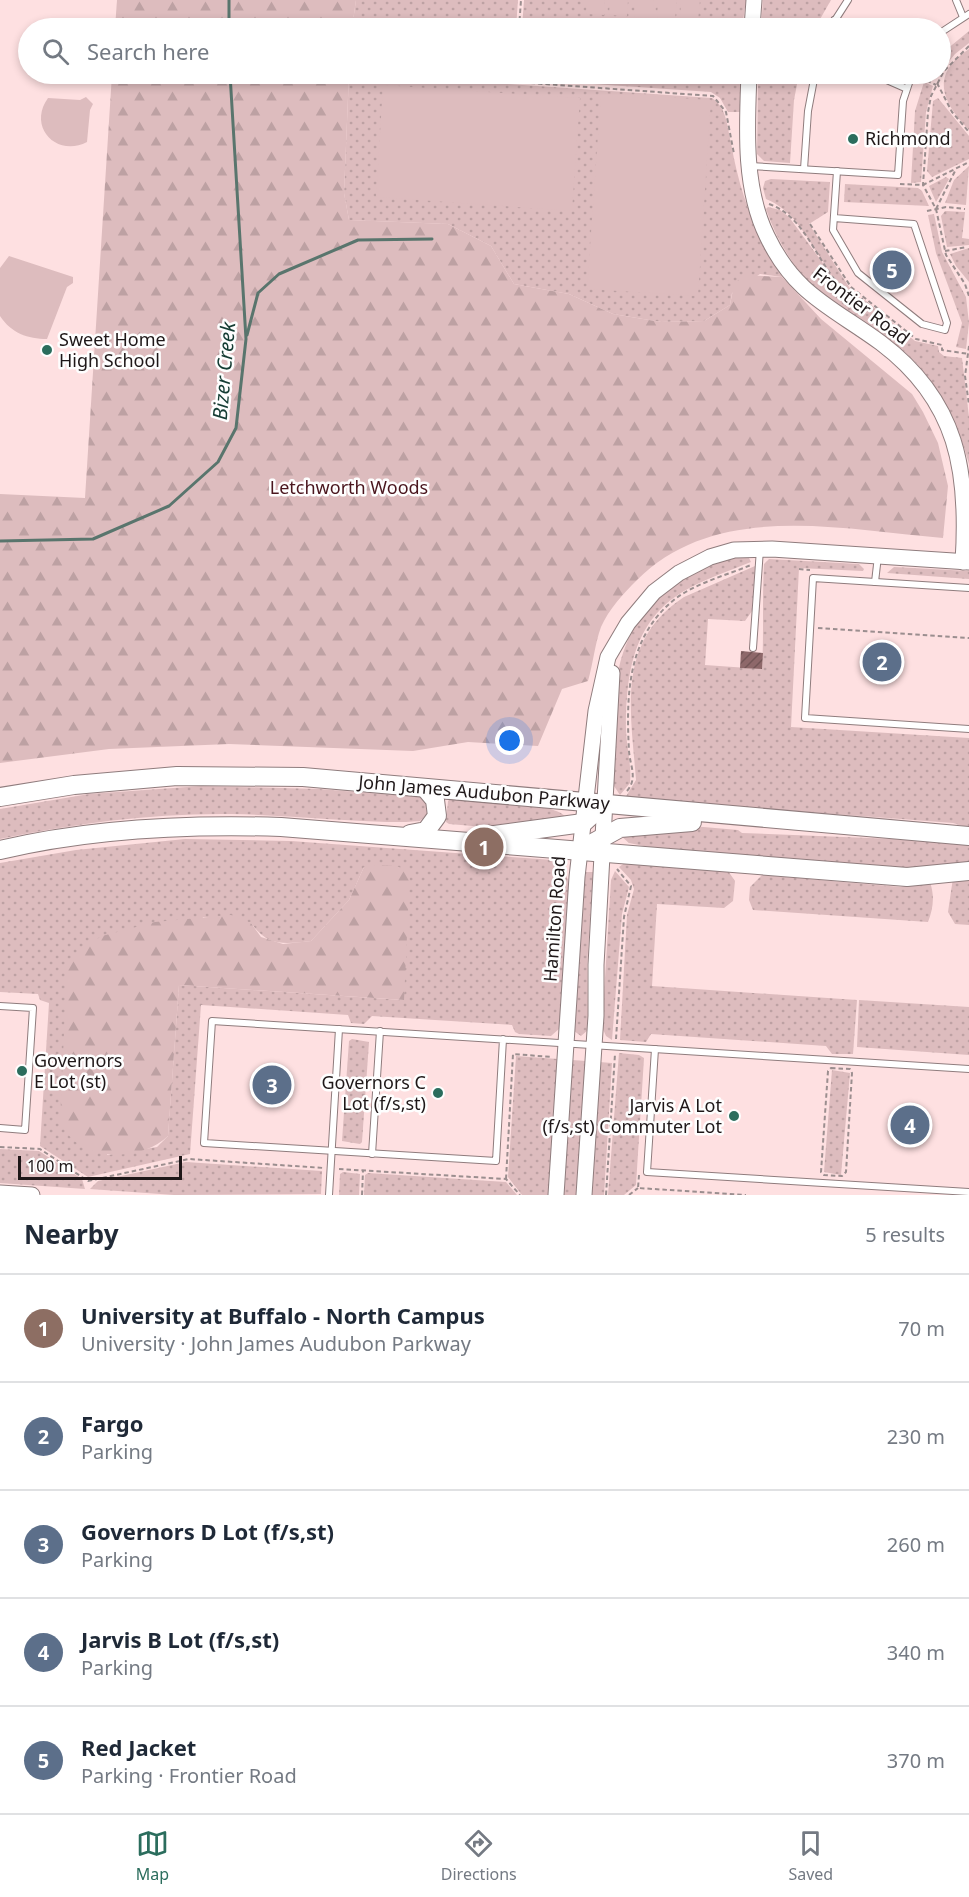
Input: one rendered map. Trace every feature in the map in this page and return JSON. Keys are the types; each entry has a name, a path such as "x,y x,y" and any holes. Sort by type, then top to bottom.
{"main road":[{"name":"John James Audubon Parkway","path":"0,797 74,784 177,776 303,777 586,801 742,818 969,836"},
{"path":"396,836 419,834 431,827 438,808 425,788"},
{"path":"452,841 583,822 614,805"},
{"path":"609,846 620,828 742,818"},
{"path":"0,850 91,834 180,827 281,826 580,850 609,846 908,877 969,871"}],"street":[{"path":"753,18 754,0"},
{"name":"Frontier Road","path":"749,84 750,166 754,195 766,235 796,280 828,310 880,343 902,361 935,402 953,437 963,471 967,506 966,562"},
{"name":"Hamilton Road","path":"556,1195 583,822 601,686 608,657 628,622 645,601 679,573 721,554 878,556 966,562"},
{"name":"Hamilton Road","path":"584,1195 609,846 614,805 614,649"},
{"path":"0,1193 32,1195"}],"lane":[{"path":"835,18 848,0"},
{"path":"951,26 966,16 956,0"},
{"path":"804,169 812,84"},
{"path":"896,84 905,88"},
{"path":"750,166 898,175 907,84"},
{"path":"834,218 914,224 947,323 945,330 922,324 858,273 833,230 837,171"},
{"path":"753,648 760,555"},
{"path":"875,582 878,556"},
{"path":"969,588 813,578 805,718 969,729"},
{"path":"0,1006 33,1008 25,1130 0,1128"},
{"path":"503,1039 496,1161 204,1143 212,1021 380,1031 566,1043 594,1046 969,1069"},
{"path":"329,1195 339,1029"},
{"path":"372,1154 380,1031"},
{"path":"655,1049 647,1172 969,1192"}],"path":[{"path":"520,18 521,0"},
{"path":"951,62 969,46"},
{"path":"544,84 712,96 726,112 735,159"},
{"path":"936,84 952,112 969,132"},
{"path":"936,84 928,112 923,185 936,209 945,251 965,284 969,296"},
{"path":"923,185 969,162"},
{"path":"936,209 955,171"},
{"path":"754,195 786,211 845,292 860,301 864,297"},
{"path":"927,212 936,209 965,209"},
{"path":"810,224 851,287 916,339 942,345 942,350 947,352 968,354"},
{"path":"945,251 967,247"},
{"path":"965,284 969,286"},
{"path":"969,346 967,364 969,405"},
{"path":"614,805 633,783 629,754 628,685 640,645 675,600 760,555"},
{"path":"818,628 969,638"},
{"path":"606,1195 624,917 632,886 617,869 609,846"},
{"path":"513,1054 506,1179 520,1195"},
{"path":"832,1068 850,1070 852,1073 846,1172 842,1176 824,1175 821,1171 828,1070 832,1068"},
{"path":"0,1147 40,1149 88,1181 189,1159 506,1179"},
{"path":"638,1188 639,1165"},
{"path":"362,1195 363,1171"},
{"path":"628,1195 638,1188 746,1195"}],"shaded area":[{"path":"0,0 969,0 969,1195 0,1195"}],"green space":[{"path":"117,0 356,0 353,18 116,18"},
{"path":"356,0 518,0 517,18 353,18"},
{"path":"524,0 746,0 743,18 523,18"},
{"path":"587,0 605,0 604,15 586,14"},
{"path":"610,0 628,0 627,16 609,15"},
{"path":"635,0 654,0 653,18 634,17"},
{"path":"658,0 677,0 675,18 657,18"},
{"path":"681,0 700,0 698,18 680,18"},
{"path":"763,0 831,0 821,18 762,18"},
{"path":"969,31 969,43 951,59 951,46"},
{"path":"969,49 969,130 952,109 944,88 944,84 951,84 951,66"},
{"name":"Letchworth Woods","path":"111,84 349,84 344,193 349,220 448,224 491,246 514,284 569,294 613,314 661,322 704,321 730,305 734,284 744,275 782,277 821,319 912,394 938,443 948,486 943,538 864,530 782,526 742,529 704,539 669,555 637,580 612,608 599,633 588,681 562,689 538,746 468,742 413,751 229,744 109,749 0,763 0,494 85,498"},
{"path":"349,84 508,84 712,98 721,107 726,118 739,180 750,213 782,277 760,274 732,293 730,305 704,321 661,322 613,314 569,294 514,284 491,246 448,224 349,220 344,193"},
{"path":"593,84 741,84 740,112 728,112 720,98 711,92"},
{"path":"758,84 797,84 790,163 764,161 757,154"},
{"path":"923,84 933,86 926,112 921,182 911,183 915,111"},
{"path":"383,85 580,98 572,211 376,197"},
{"path":"601,93 711,100 698,296 587,289"},
{"path":"86,97 93,104 90,110 87,142 76,146 65,146 48,137 41,119 42,109 48,98 80,100"},
{"path":"938,98 969,136 969,159 932,177 927,171 933,101"},
{"path":"969,166 966,205 945,203 954,180"},
{"path":"946,177 949,179 936,202 929,186"},
{"path":"771,179 830,182 828,212 809,224 849,287 861,299 848,292 837,281 795,221 782,208 766,199 763,188 765,181"},
{"path":"845,184 918,188 922,191 929,206 844,202"},
{"path":"768,207 780,210 789,217 847,296 861,303 865,300 915,341 938,346 939,352 944,356 962,358 969,417 969,464 947,406 921,368 893,342 835,304 812,285 793,262 777,237 766,209"},
{"path":"945,211 965,212 962,238 969,239 969,245 947,247 941,216"},
{"path":"934,214 942,252 966,297 969,323 966,349 956,347 962,323 936,253 928,215"},
{"path":"969,248 969,282 950,254"},
{"path":"9,256 73,277 73,283 67,287 47,339 20,334 9,327 0,316 0,268"},
{"path":"739,556 748,556 751,562 700,583 667,603 653,617 643,633 631,669 626,708 630,783 620,795 614,786 612,777 613,720 619,668 626,644 638,622 656,600 680,580 703,566"},
{"path":"769,559 859,564 864,569 863,571 799,568 791,727 969,738 969,828 953,823 625,798 636,780 631,704 632,680 637,657 647,635 662,615 684,597 755,566 752,611 745,621 708,619 705,665 762,669 764,564"},
{"path":"894,567 969,571 969,579 887,573"},
{"path":"201,786 319,789 419,797 426,801 428,813 420,821 406,822 254,815 174,815 57,828 0,839 0,809 89,794"},
{"path":"450,799 530,805 558,812 566,817 508,829 449,824 446,822"},
{"path":"692,826 738,830 742,833 969,842 969,866 899,868 737,855 649,847 629,843 621,836"},
{"path":"185,839 291,841 553,860 564,868 569,884 560,1028 551,1036 519,1034 515,1032 512,1025 372,1016 364,1024 351,1023 348,1015 201,1005 190,1154 88,1177 40,1146 49,1003 40,1000 38,994 0,992 0,863 76,850","holes":["364,867 403,1000 179,985 168,1136 157,1147 107,1155 203,917 251,923 257,931 277,942 311,941 349,900"]},
{"path":"626,862 726,868 735,881 733,901 724,908 657,904 652,986 857,1000 853,1054 832,1054 826,1046 651,1034 646,1042 620,1040 627,915 634,889 631,880 619,867"},
{"path":"396,866 410,871 404,1000 179,985 168,1136 142,1151 110,1154 80,1145 68,1135 60,1121 67,968 83,947 102,936 155,922 231,915 251,923 261,937 283,944 311,941 349,900 364,867"},
{"path":"615,871 629,887 622,914 612,1040 606,1036 602,1027 611,880"},
{"path":"586,872 593,872 587,968 588,1030 581,1036 574,1031 582,894"},
{"path":"762,875 901,887 930,882 932,908 928,922 753,910 749,900 750,887"},
{"path":"969,876 969,925 955,924 948,912 953,878"},
{"path":"859,1000 969,1007 969,1055 857,1047"},
{"path":"352,1039 369,1042 362,1142 360,1144 342,1141 349,1041"},
{"path":"619,1053 639,1055 644,1058 636,1185 624,1195 608,1195"},
{"path":"516,1056 558,1059 549,1195 522,1195 508,1177"},
{"path":"572,1060 586,1061 578,1195 563,1195"},
{"path":"599,1062 612,1063 604,1195 591,1195"},
{"path":"832,1070 850,1073 841,1175 824,1172"},
{"path":"0,1149 39,1151 82,1179 85,1189 0,1183"},
{"path":"186,1162 322,1171 321,1194 174,1195 90,1189 98,1181"},
{"path":"343,1172 360,1174 359,1195 339,1195 340,1174"},
{"path":"368,1173 506,1182 517,1195 364,1195 365,1175"}],"building":[{"path":"741,651 763,653 762,669 740,668"}],"waterway":[{"name":"Bizer Creek","path":"229,0 229,18"},
{"name":"Bizer Creek","path":"0,541 93,539 169,506 218,462 236,428 246,339 231,84"},
{"path":"247,335 258,293 279,274 358,240 432,239"}],"place":[{"name":"Richmond","path":"853,139"},
{"name":"Red Jacket","path":"892,270"},
{"name":"Sweet Home High School","path":"47,350"},
{"name":"Fargo","path":"882,662"},
{"name":"University at Buffalo - North Campus","path":"484,847"},
{"name":"Governors E Lot (st)","path":"22,1071"},
{"name":"Governors D Lot (f/s,st)","path":"272,1085"},
{"name":"Governors C Lot (f/s,st)","path":"438,1093"},
{"name":"Jarvis A Lot (f/s,st) Commuter Lot","path":"734,1116"},
{"name":"Jarvis B Lot (f/s,st)","path":"910,1125"}]}
